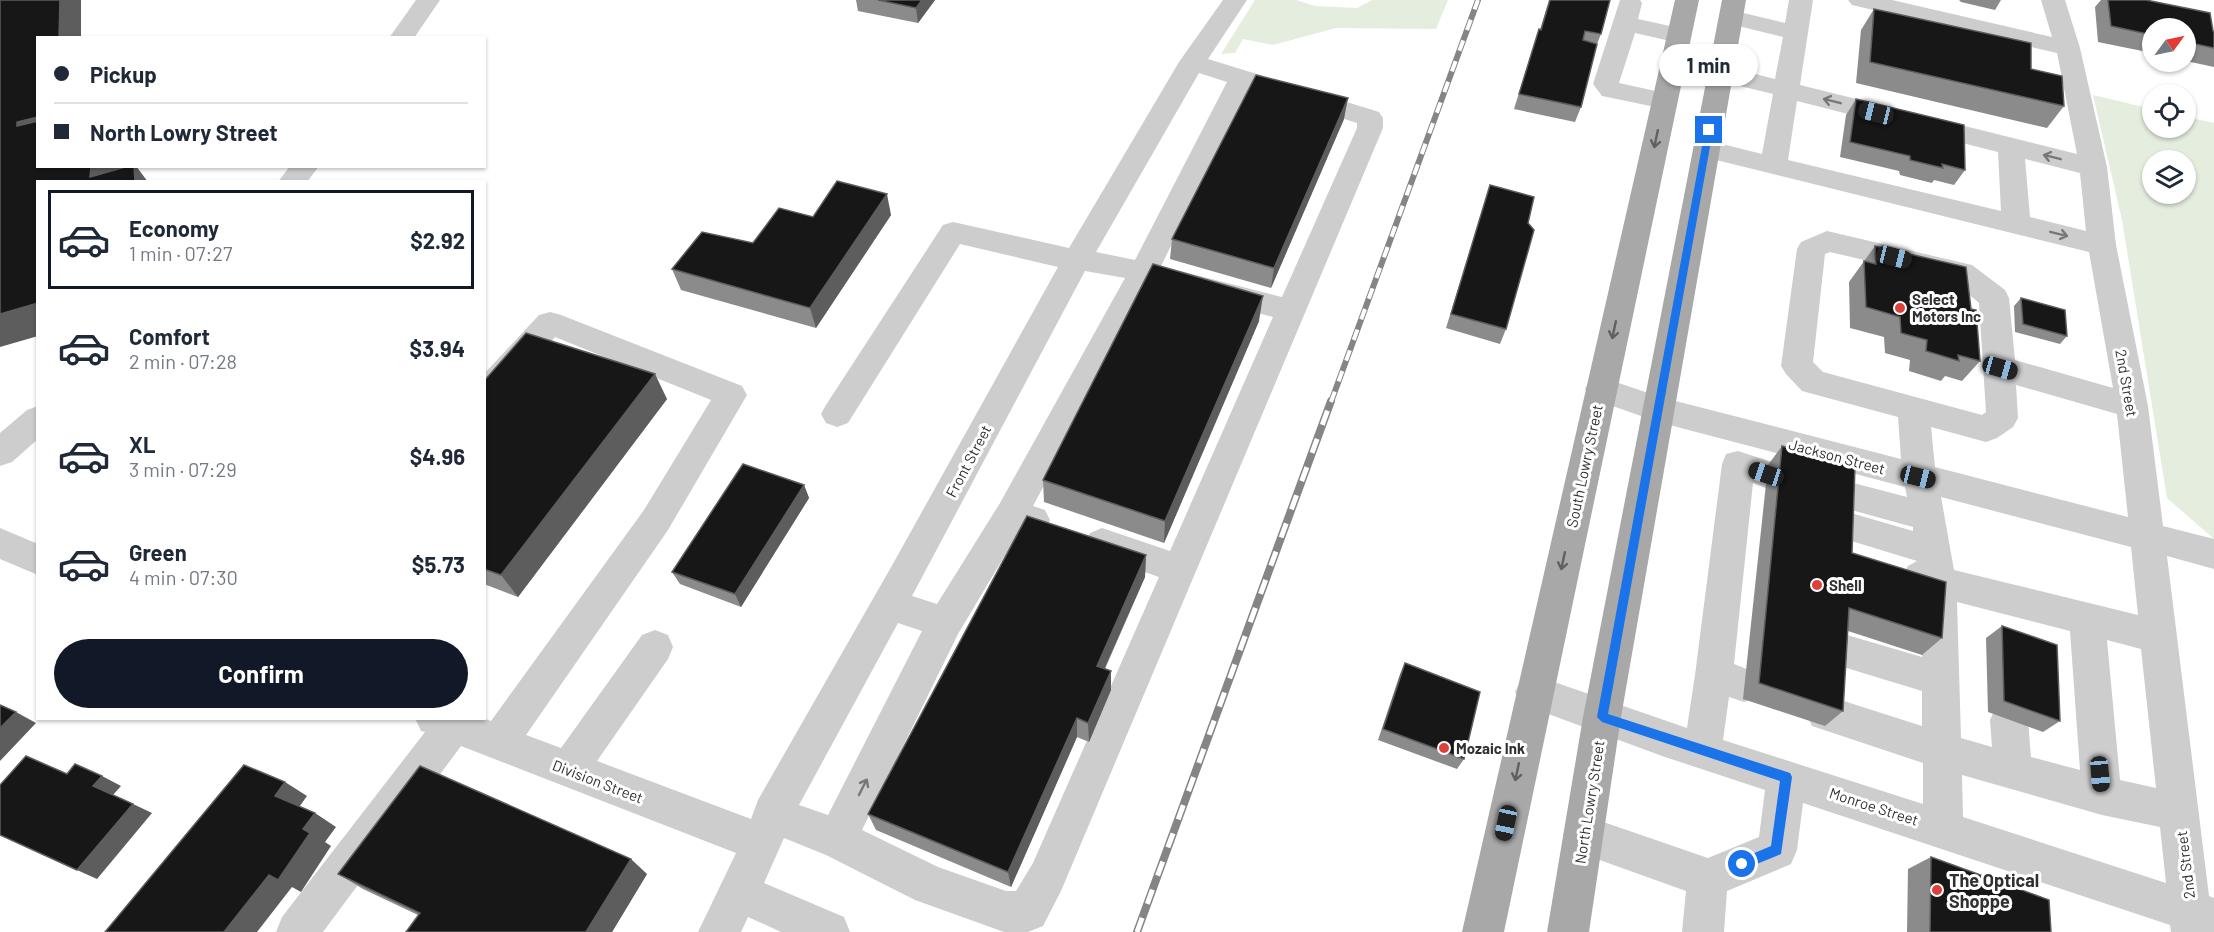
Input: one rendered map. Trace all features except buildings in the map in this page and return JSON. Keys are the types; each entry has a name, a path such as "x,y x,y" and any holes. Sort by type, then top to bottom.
{"main road":[{"name":"South Lowry Street","path":"1483,932 1687,0"},
{"name":"North Lowry Street","path":"1568,932 1602,717 1732,8"}],"street":[{"path":"402,36 428,0"},
{"name":"Front Street","path":"719,932 767,828 1076,259 1192,62 1235,0"},
{"path":"1774,165 1801,0"},
{"path":"1860,0 2068,48"},
{"name":"2nd Street","path":"2053,0 2068,48 2093,167 2102,245 2132,406 2178,812 2198,920"},
{"path":"1732,8 1795,33"},
{"path":"1628,11 1625,24 1679,35"},
{"path":"1628,11 1606,84 1611,90 1665,101"},
{"path":"1012,513 1180,569 1370,128 1370,118 1192,62"},
{"path":"1720,73 2093,167"},
{"path":"837,839 945,622 1012,513 1143,272 1242,77"},
{"path":"2005,222 2011,147"},
{"path":"1706,149 2102,245"},
{"path":"293,180 304,168"},
{"path":"837,414 953,232 1076,259 1115,265 1292,311"},
{"path":"1827,241 1962,273 1994,298 2002,418 1986,429 1913,409 1813,382 1797,366 1811,249 1827,241"},
{"path":"486,393 550,323 731,395 656,520 498,743"},
{"path":"2000,368 2132,406"},
{"name":"Jackson Street","path":"1601,389 1658,409 2214,554"},
{"path":"1913,409 1918,477 1933,550 1941,680 1943,829"},
{"path":"0,453 36,421"},
{"path":"1702,751 1729,680 1752,506"},
{"path":"1933,550 1837,524 1933,550 2008,598 2159,637"},
{"path":"0,543 36,559"},
{"name":"Division Street","path":"443,722 568,770 767,828 837,839 930,885 1006,912 1028,911 1047,877 1180,569"},
{"path":"2008,598 2008,633"},
{"path":"890,605 945,622"},
{"path":"2087,619 2102,796"},
{"path":"568,770 655,647"},
{"path":"1830,647 1941,680"},
{"name":"Monroe Street","path":"1534,692 1702,751 1943,829 2198,920"},
{"path":"1825,713 1943,752 2102,796 2178,812"},
{"path":"2009,720 2013,770"},
{"path":"297,932 443,722"},
{"path":"1583,835 1708,878 1777,850 1786,777"},
{"path":"1703,932 1708,878"},
{"path":"738,892 829,932"}],"shaded area":[{"path":"1255,0 1296,0 1315,6 1357,8 1372,0 1448,0 1436,29 1336,28 1273,45 1243,39 1235,53 1221,54"},
{"path":"2093,95 2142,107 2142,138 2196,138 2196,119 2214,123 2214,539 2167,498 2122,220"}],"railway":[{"path":"1331,402 1478,0"},
{"path":"1137,932 1331,401"}],"place":[{"name":"Select Motors Inc","path":"1900,308"},
{"name":"Shell","path":"1817,585"},
{"name":"Mozaic Ink","path":"1444,748"},
{"name":"The Optical Shoppe","path":"1937,890"}],"route":[{"path":"1709,130 1602,717 1786,777 1777,850 1742,864"}]}
